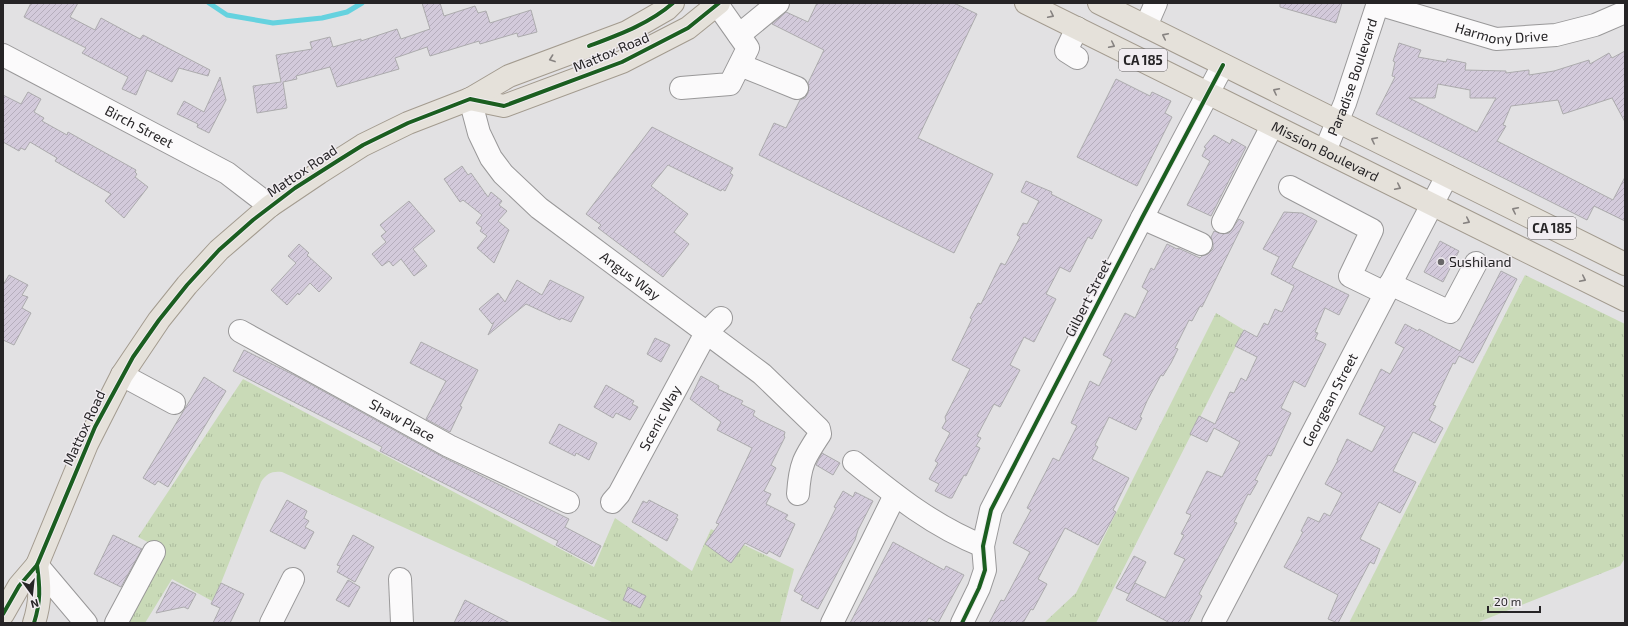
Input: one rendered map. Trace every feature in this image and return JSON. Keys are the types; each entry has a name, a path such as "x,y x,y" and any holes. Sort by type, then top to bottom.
{"main road":[{"name":"Mattox Road","path":"37,565 87,444 122,375 159,320 187,285 219,250 270,206 363,145 408,123 470,99 509,76 627,32 649,20 673,3"},
{"name":"Mission Boulevard","path":"1026,3 1209,92 1272,126 1625,300"},
{"name":"CA 185","path":"1099,3 1625,264"},
{"name":"Mattox Road","path":"470,99 504,106 622,62 688,28 718,4"},
{"path":"3,614 19,586 37,565"},
{"path":"34,623 39,607 40,591 37,565"}],"street":[{"path":"739,35 778,3"},
{"path":"1146,26 1156,3"},
{"path":"681,88 730,84 748,48 718,4"},
{"name":"Harmony Drive","path":"1378,4 1496,39 1556,35 1595,25 1625,12"},
{"name":"Paradise Boulevard","path":"1325,151 1338,122 1378,4"},
{"path":"1076,58 1066,51 1077,28"},
{"name":"Birch Street","path":"3,55 227,173 270,206"},
{"path":"740,65 797,88"},
{"name":"Gilbert Street","path":"962,623 979,588 985,570 984,546 991,510 1223,65"},
{"name":"Angus Way","path":"470,99 479,133 491,158 503,174 547,215 762,374 819,429 820,434 806,455 802,465 798,478 798,494"},
{"path":"1223,222 1272,126"},
{"name":"Georgean Street","path":"1213,623 1387,288 1447,176"},
{"path":"1290,186 1372,230 1350,276 1387,288 1450,312 1476,263"},
{"path":"1142,218 1201,244"},
{"name":"Scenic Way","path":"612,502 619,494 706,333 722,318"},
{"name":"Shaw Place","path":"240,331 449,446 568,502"},
{"path":"122,375 174,403"},
{"path":"854,462 920,514 961,537 984,546"},
{"path":"832,623 895,495"},
{"path":"116,623 154,552"},
{"path":"37,565 86,623"},
{"path":"400,579 402,623"},
{"path":"271,623 293,580"}],"green space":[{"path":"1525,275 1625,324 1625,558 1620,566 1476,623 1349,623"},
{"path":"1216,313 1244,330 1096,623 1044,623 1076,593"},
{"path":"243,379 594,567 615,518 692,571 711,529 794,569 780,623 614,623 282,472 273,472 265,476 261,482 221,583 212,601 172,579 145,623 125,623 163,550 138,537"}],"building":[{"path":"31,3 78,3 70,17 95,30 101,18 140,39 143,35 210,70 208,76 179,68 172,82 147,70 136,95 122,89 128,77 82,53 86,48 24,17"},
{"path":"422,3 440,3 444,16 475,6 478,13 486,11 490,23 531,10 537,32 518,37 517,33 480,44 479,41 430,56 427,47 395,58 399,69 337,87 330,67 296,76 297,79 283,82 287,108 257,113 253,86 281,82 276,55 312,49 310,42 330,37 333,47 361,39 361,41 397,29 401,39 430,29"},
{"path":"817,3 954,3 977,14 918,138 993,174 954,253 759,155 774,123 786,128 800,100 805,98 808,93 808,83 824,50 772,24 786,12 808,22"},
{"path":"1280,3 1342,3 1336,23 1280,7"},
{"path":"1399,43 1421,50 1418,57 1446,62 1447,59 1466,63 1465,70 1506,71 1506,73 1529,70 1529,75 1554,71 1589,60 1590,64 1609,53 1612,58 1625,51 1625,122 1612,98 1563,114 1558,100 1511,106 1503,125 1506,126 1497,141 1613,200 1625,177 1625,221 1594,206 1587,220 1376,114 1395,77 1392,76 1395,62 1393,61","holes":["1438,84 1470,90 1470,98 1496,98 1477,132 1409,98 1435,98"]},
{"path":"220,77 226,100 209,133 197,127 198,124 177,114 184,101 204,112"},
{"path":"1116,79 1150,96 1152,92 1171,101 1165,113 1172,117 1137,186 1077,157"},
{"path":"28,92 41,99 34,112 44,118 42,121 67,135 68,132 136,170 135,172 137,174 135,177 148,187 124,218 105,201 111,194 55,161 57,158 30,142 25,150 21,148 19,151 3,142 3,95 21,104"},
{"path":"652,127 733,168 730,173 733,175 725,191 722,189 721,191 668,165 651,186 688,214 674,232 689,244 663,277 598,228 601,225 586,214"},
{"path":"1214,135 1230,144 1232,139 1246,147 1211,216 1187,205 1210,161 1202,156 1206,148 1204,147"},
{"path":"462,166 468,175 471,173 488,197 491,192 502,201 499,205 507,211 498,221 509,230 494,263 477,248 487,236 480,231 482,228 476,223 482,215 463,200 460,202 444,179"},
{"path":"1026,181 1052,192 1051,194 1102,220 1092,239 1088,237 1070,272 1060,267 1046,294 1056,299 1034,342 1024,337 1010,365 1020,370 1000,407 994,404 977,436 981,438 976,446 980,448 966,476 964,475 952,498 949,498 935,491 939,484 929,479 938,463 935,461 950,433 942,428 946,421 945,417 970,369 952,360 978,303 981,304 1001,263 1005,265 1020,237 1017,235 1023,223 1027,224 1039,201 1021,192"},
{"path":"409,201 435,231 413,249 427,266 414,276 401,259 393,266 389,261 382,266 372,254 386,242 381,236 386,232 380,225"},
{"path":"1284,212 1302,213 1317,221 1292,267 1349,295 1339,315 1325,308 1315,332 1318,333 1315,339 1326,344 1305,387 1294,381 1281,408 1291,413 1271,456 1268,455 1255,480 1258,481 1250,495 1248,494 1234,522 1237,523 1199,594 1202,596 1188,623 1170,623 1126,600 1135,583 1165,598 1185,559 1174,554 1184,535 1181,534 1191,515 1186,513 1207,471 1222,477 1240,442 1214,428 1207,442 1190,434 1199,416 1215,424 1230,392 1234,393 1241,378 1246,381 1257,357 1235,346 1244,330 1257,337 1264,323 1268,325 1275,309 1282,312 1294,286 1271,274 1279,257 1263,249"},
{"path":"1239,219 1244,222 1202,307 1200,306 1192,321 1189,320 1175,348 1178,349 1171,363 1163,376 1161,375 1147,401 1140,417 1142,418 1136,430 1109,417 1095,445 1098,447 1092,459 1129,478 1113,510 1116,512 1098,545 1065,528 1038,579 1047,584 1033,610 1031,609 1023,623 989,623 1001,600 1004,601 1030,552 1013,543 1031,510 1027,508 1053,458 1059,461 1077,426 1071,423 1090,381 1099,386 1112,360 1103,355 1125,313 1135,318 1148,291 1142,287 1151,268 1154,270 1167,244 1200,258 1208,254 1213,249 1211,237 1214,231 1223,234 1229,233"},
{"name":"Sushiland","path":"1440,241 1459,251 1443,282 1424,272"},
{"path":"299,244 309,253 307,255 332,278 319,292 310,283 287,305 271,290 296,263 288,256"},
{"path":"1501,271 1517,279 1473,363 1459,356 1455,364 1453,363 1433,405 1436,406 1429,420 1443,428 1435,443 1413,432 1393,471 1416,482 1400,513 1379,502 1360,539 1380,549 1374,564 1370,562 1338,623 1328,619 1338,595 1284,567 1303,532 1301,531 1308,517 1319,522 1324,513 1330,516 1342,493 1325,484 1347,439 1372,452 1385,427 1359,414 1381,369 1390,374 1404,348 1395,343 1405,324 1418,331 1419,329 1460,351"},
{"path":"9,275 28,285 22,295 28,297 22,308 31,313 14,345 3,340 3,285"},
{"path":"517,280 542,295 550,280 584,297 571,322 561,318 560,320 526,304 488,335 494,322 492,324 479,309 498,293 505,302"},
{"path":"655,338 670,345 661,362 647,354"},
{"path":"421,342 478,370 460,406 462,407 450,432 426,419 446,381 410,363"},
{"path":"244,350 294,375 443,457 569,519 565,527 601,546 592,564 556,545 558,541 380,451 382,447 233,371"},
{"path":"701,376 719,386 718,389 743,401 741,404 755,411 753,415 760,420 785,432 785,437 771,465 776,468 764,491 771,494 766,504 788,515 785,519 795,524 780,557 769,551 767,554 745,543 731,563 705,544 719,524 716,523 752,448 717,430 721,422 690,399"},
{"path":"204,377 226,391 168,487 158,481 155,485 143,478"},
{"path":"606,385 634,401 632,404 638,407 630,420 616,413 613,418 594,407"},
{"path":"559,424 597,443 589,460 576,453 575,456 549,443"},
{"path":"822,453 840,463 833,475 816,465"},
{"path":"843,491 853,497 855,492 873,501 858,530 855,540 818,609 801,600 803,596 794,591"},
{"path":"287,500 307,511 304,518 309,521 305,527 314,532 305,549 270,531"},
{"path":"649,500 678,515 676,518 678,519 667,541 632,522 643,501 647,503"},
{"path":"113,535 142,549 121,587 94,574"},
{"path":"353,535 374,547 355,582 337,572 340,566 337,565"},
{"path":"893,542 944,570 946,566 964,575 938,623 929,618 926,623 850,623"},
{"path":"1134,556 1146,562 1129,594 1116,588"},
{"path":"348,580 360,587 349,607 336,600"},
{"path":"172,582 196,594 188,609 184,607 156,613"},
{"path":"221,583 244,594 230,623 213,623 220,608 211,604"},
{"path":"628,587 646,596 640,608 623,600"},
{"path":"465,600 510,623 454,623"}],"waterway":[{"path":"209,3 227,15 273,23 322,18 347,12 362,3"}],"cycle path":[{"path":"589,46 644,23 673,3"},
{"path":"3,614 19,586 37,565 95,427 133,357 159,320 187,285 219,250 253,220 295,188 339,160 363,145 408,123 470,99 504,106 622,62 688,28 719,3"},
{"path":"962,623 979,588 985,570 983,546 991,510 1223,65"},
{"path":"34,623 38,608 39,594 37,565"}],"place":[{"name":"Sushiland","path":"1441,262"}]}
